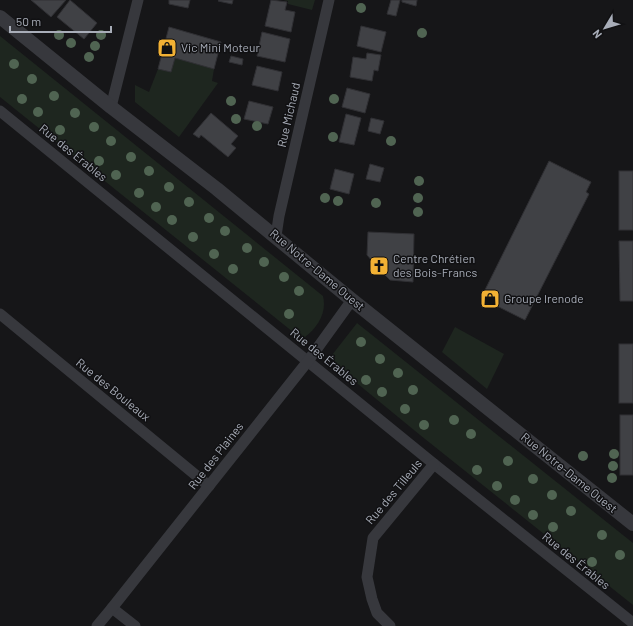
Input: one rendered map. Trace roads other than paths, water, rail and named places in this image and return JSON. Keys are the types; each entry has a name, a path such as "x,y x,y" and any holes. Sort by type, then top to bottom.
{"street":[{"path":"112,107 138,0"},
{"name":"Rue Michaud","path":"276,236 279,216 329,0"},
{"name":"Rue Notre-Dame Ouest","path":"0,17 276,236 352,300 633,524"},
{"name":"Rue des Érables","path":"0,111 434,464 633,623"},
{"name":"Rue des Plaines","path":"97,626 308,361 352,300"},
{"name":"Rue des Bouleaux","path":"0,314 209,486"},
{"name":"Rue des Tilleuls","path":"390,626 378,613 372,599 367,577 373,538 434,464"},
{"path":"112,608 135,626"}],"place":[{"name":"Vic Mini Moteur","path":"167,48"},
{"name":"Centre Chrétien des Bois-Francs","path":"379,266"},
{"name":"Groupe Irenode","path":"490,299"}]}
